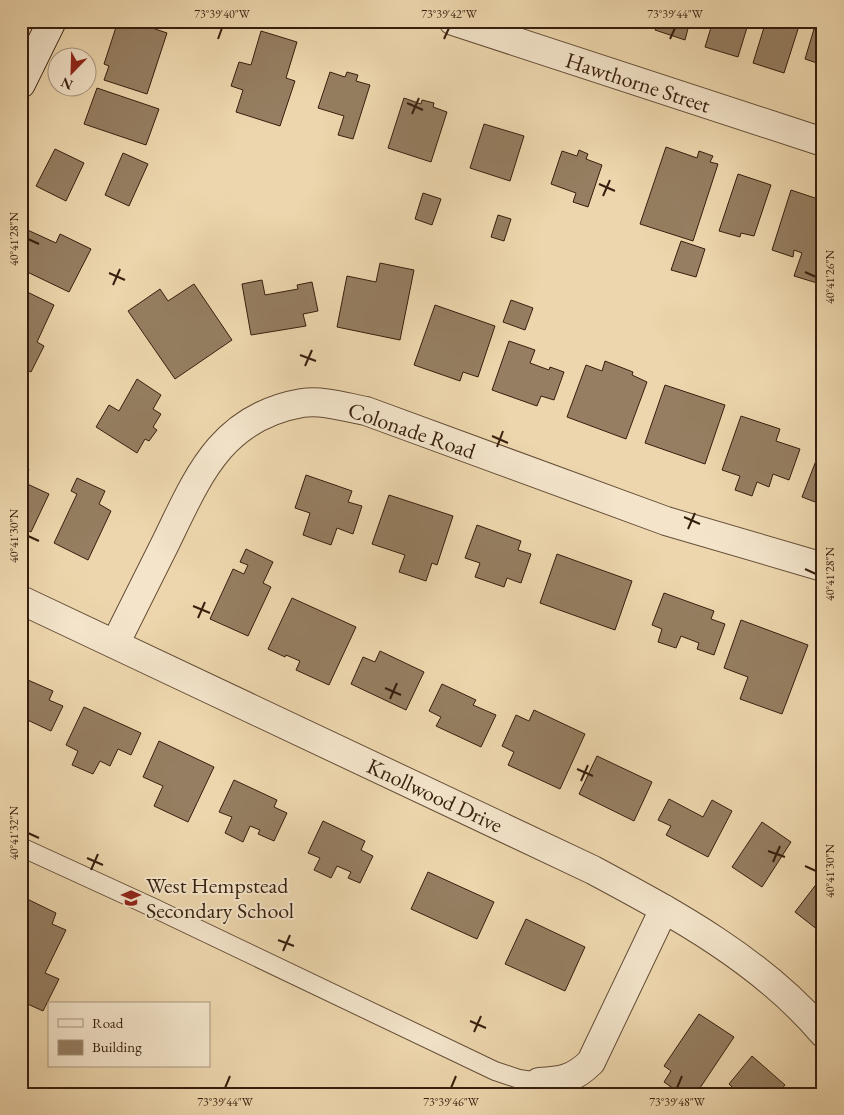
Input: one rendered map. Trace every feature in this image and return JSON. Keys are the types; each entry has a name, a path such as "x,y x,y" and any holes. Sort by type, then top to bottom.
{"street":[{"path":"21,84 52,21"},
{"name":"Hawthorne Street","path":"453,21 823,142"},
{"name":"Colonade Road","path":"115,644 192,489 212,456 241,428 263,414 303,403 327,403 366,411 666,521 823,567"},
{"name":"Knollwood Drive","path":"21,600 592,870 664,909 725,947 774,984 823,1032"},
{"path":"539,1082 557,1081 570,1077 580,1073 590,1062 664,909"}],"lane":[{"path":"21,847 154,908 495,1071 518,1080 539,1082"}],"building":[{"path":"118,21 132,21 167,33 147,94 104,80 109,66 104,64"},
{"path":"657,21 690,21 685,40 655,30"},
{"path":"713,21 749,21 738,57 705,47"},
{"path":"766,21 783,21 799,26 784,73 753,63"},
{"path":"814,29 823,32 823,65 805,59"},
{"path":"261,31 297,42 286,78 295,81 280,126 236,112 243,90 231,86 239,62 251,65"},
{"path":"330,72 345,77 347,72 358,75 356,81 370,85 353,139 338,135 344,116 318,108"},
{"path":"98,88 159,109 146,145 84,124 93,98 98,98"},
{"path":"404,98 421,104 422,100 434,103 433,107 447,112 431,162 388,148"},
{"path":"484,124 524,136 510,181 470,168"},
{"path":"666,147 697,158 699,151 713,156 710,162 718,164 693,241 640,224"},
{"path":"55,149 84,163 66,201 36,186"},
{"path":"579,150 588,154 586,159 602,165 588,207 573,202 576,193 551,184 562,151 577,156"},
{"path":"123,153 148,164 129,206 105,195"},
{"path":"738,174 771,185 754,236 741,233 740,237 719,231"},
{"path":"791,190 821,200 818,209 823,211 823,266 817,283 794,276 802,253 794,250 793,257 772,250"},
{"path":"423,193 441,199 432,225 415,219"},
{"path":"498,215 511,219 504,241 491,237"},
{"path":"21,227 56,243 60,234 91,249 69,292 21,269"},
{"path":"681,241 705,249 696,277 671,270"},
{"path":"380,263 414,270 400,340 337,327 347,276 376,282"},
{"path":"262,280 265,295 298,289 297,285 312,282 318,311 303,314 306,326 251,335 242,284"},
{"path":"194,284 232,340 175,379 128,311 160,289 168,301"},
{"path":"21,289 54,305 37,342 44,346 31,372 21,367"},
{"path":"511,300 533,308 525,330 503,322"},
{"path":"435,305 495,326 478,377 463,372 460,381 414,365"},
{"path":"509,341 535,350 530,363 549,370 550,367 564,372 554,400 541,396 537,406 492,390"},
{"path":"605,361 633,372 632,375 647,382 626,439 567,417 586,365 602,371"},
{"path":"137,379 161,395 153,409 161,414 153,427 157,430 149,441 145,439 137,453 96,427 109,405 119,411"},
{"path":"665,385 725,405 705,464 645,443"},
{"path":"741,416 780,429 776,441 800,449 789,480 773,474 769,487 757,482 752,496 735,490 740,476 722,470"},
{"path":"819,453 823,455 823,505 802,497"},
{"path":"21,465 29,469 23,482 49,494 31,532 21,527"},
{"path":"306,475 352,491 348,502 362,506 353,534 337,528 331,545 303,535 310,513 295,508"},
{"path":"77,478 105,491 99,504 111,511 88,560 54,543 77,494 71,491"},
{"path":"389,495 453,516 437,565 432,563 426,581 399,572 405,555 372,544"},
{"path":"477,525 521,541 518,550 531,554 521,583 507,578 504,587 475,577 480,563 465,558"},
{"path":"246,549 273,562 263,583 271,587 248,636 210,619 233,569 244,574 248,565 240,562"},
{"path":"557,554 632,581 615,630 540,603"},
{"path":"664,593 714,611 711,619 725,624 714,655 697,649 699,643 681,636 676,648 658,642 662,629 652,625"},
{"path":"292,598 356,627 329,685 296,670 300,661 286,655 285,657 268,649"},
{"path":"741,620 808,645 782,714 740,699 748,677 724,668"},
{"path":"380,651 424,672 406,710 351,684 363,657 375,662"},
{"path":"21,677 53,691 49,700 63,706 51,731 21,717"},
{"path":"442,684 476,700 473,705 496,715 481,747 436,726 441,717 429,711"},
{"path":"84,707 141,733 131,755 118,749 110,766 100,761 93,774 72,765 78,751 66,745"},
{"path":"534,710 585,734 560,789 508,765 514,752 502,746 516,715 529,721"},
{"path":"159,741 214,767 188,822 154,806 163,786 143,777"},
{"path":"597,756 652,782 634,821 579,794"},
{"path":"234,780 277,800 274,807 287,813 274,841 258,834 260,830 250,826 243,842 225,833 232,817 219,812"},
{"path":"669,799 703,817 712,800 732,811 708,857 666,835 671,826 658,820"},
{"path":"323,821 365,841 361,850 373,856 360,883 348,878 351,872 337,866 331,878 314,870 320,858 308,853"},
{"path":"762,822 791,842 762,887 732,867"},
{"path":"428,872 494,902 477,939 411,909"},
{"path":"821,878 823,879 823,934 795,912"},
{"path":"21,896 56,913 52,924 66,930 45,973 59,979 43,1011 21,1001"},
{"path":"526,919 585,947 565,991 505,964"},
{"path":"699,1014 734,1037 696,1094 681,1094 664,1082 671,1071 664,1066"},
{"path":"752,1056 785,1085 777,1094 726,1094 732,1087 729,1084"}],"place":[{"name":"West Hempstead Secondary School","path":"131,898"}]}
